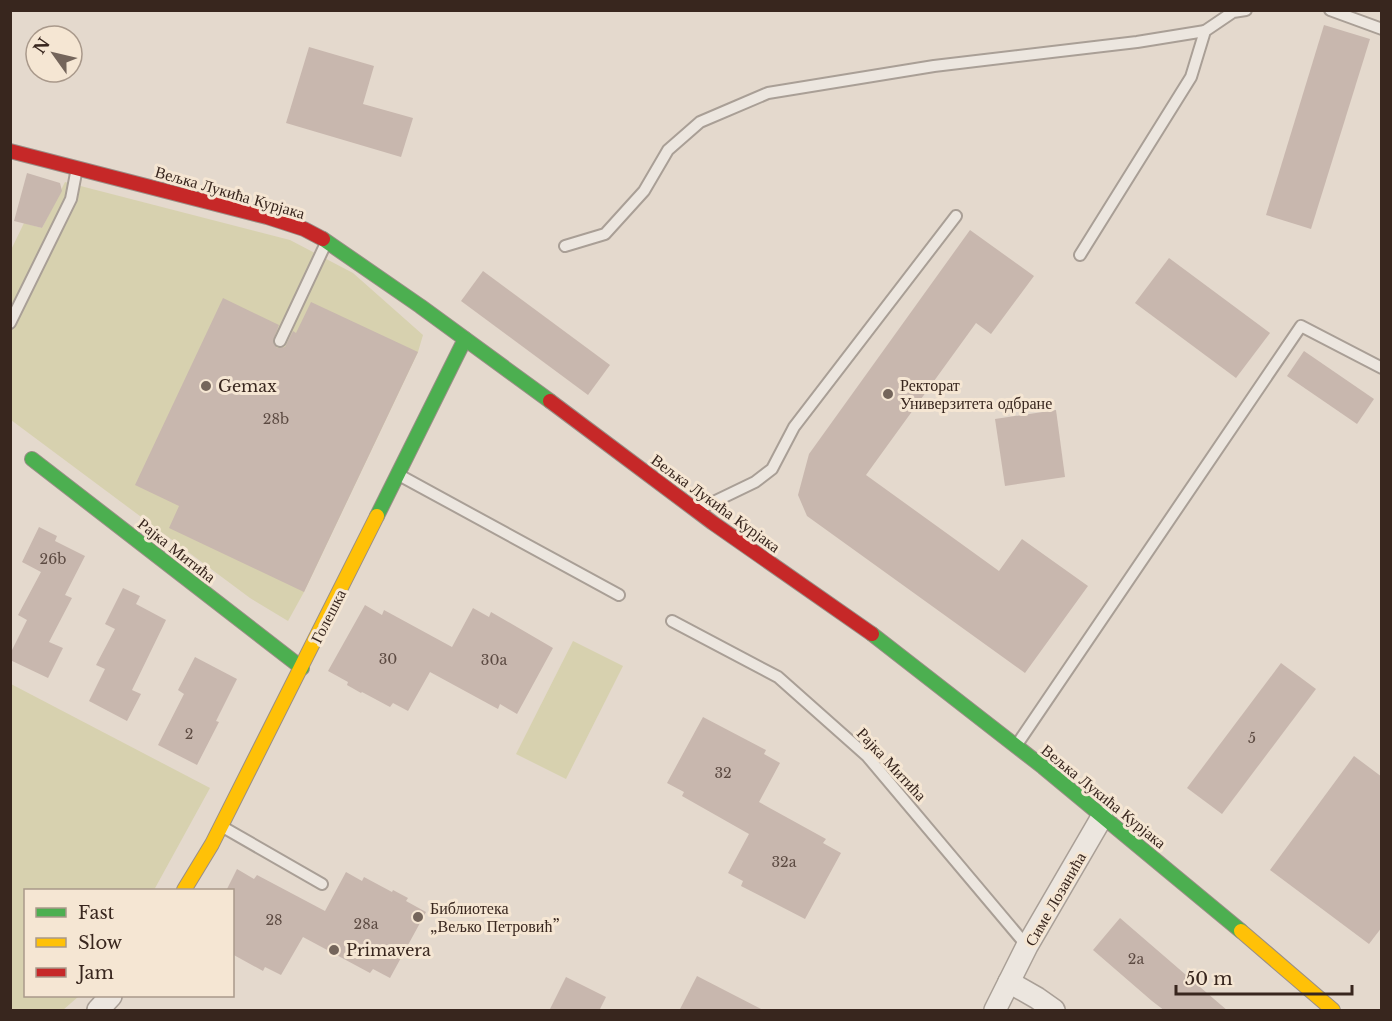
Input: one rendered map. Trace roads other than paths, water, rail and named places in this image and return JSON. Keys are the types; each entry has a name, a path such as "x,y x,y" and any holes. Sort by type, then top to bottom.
{"street":[{"name":"Вељка Лукића Курјака","path":"10,151 267,217 304,229 327,241 465,339 696,511 865,628 1160,863 1333,1011"},
{"name":"Голешка","path":"185,889 221,826 302,668 465,339"},
{"name":"Рајка Митића","path":"32,459 302,668"},
{"name":"Симе Лозанића","path":"995,1011 1027,946 1102,817"},
{"path":"1009,982 1054,1011"},
{"path":"98,1011 110,997"}],"lane":[{"path":"565,246 605,234 644,191 668,150 700,122 768,93 934,66 1137,42 1205,31 1233,12 1246,10"},
{"path":"1330,10 1382,29"},
{"path":"1080,255 1191,77 1205,31"},
{"path":"10,323 71,199 77,168"},
{"path":"696,511 755,482 772,470 794,427 956,216"},
{"path":"280,341 327,241"},
{"path":"1016,746 1301,326 1382,368"},
{"path":"399,475 619,595"},
{"name":"Рајка Митића","path":"672,621 778,677 867,756 1027,946"},
{"path":"221,826 322,884"}],"place":[{"name":"Gemax","path":"206,386"},
{"name":"Ректорат Универзитета одбране","path":"888,394"},
{"name":"Библиотека „Вељко Петровић”","path":"418,917"},
{"name":"Primavera","path":"334,950"}]}
